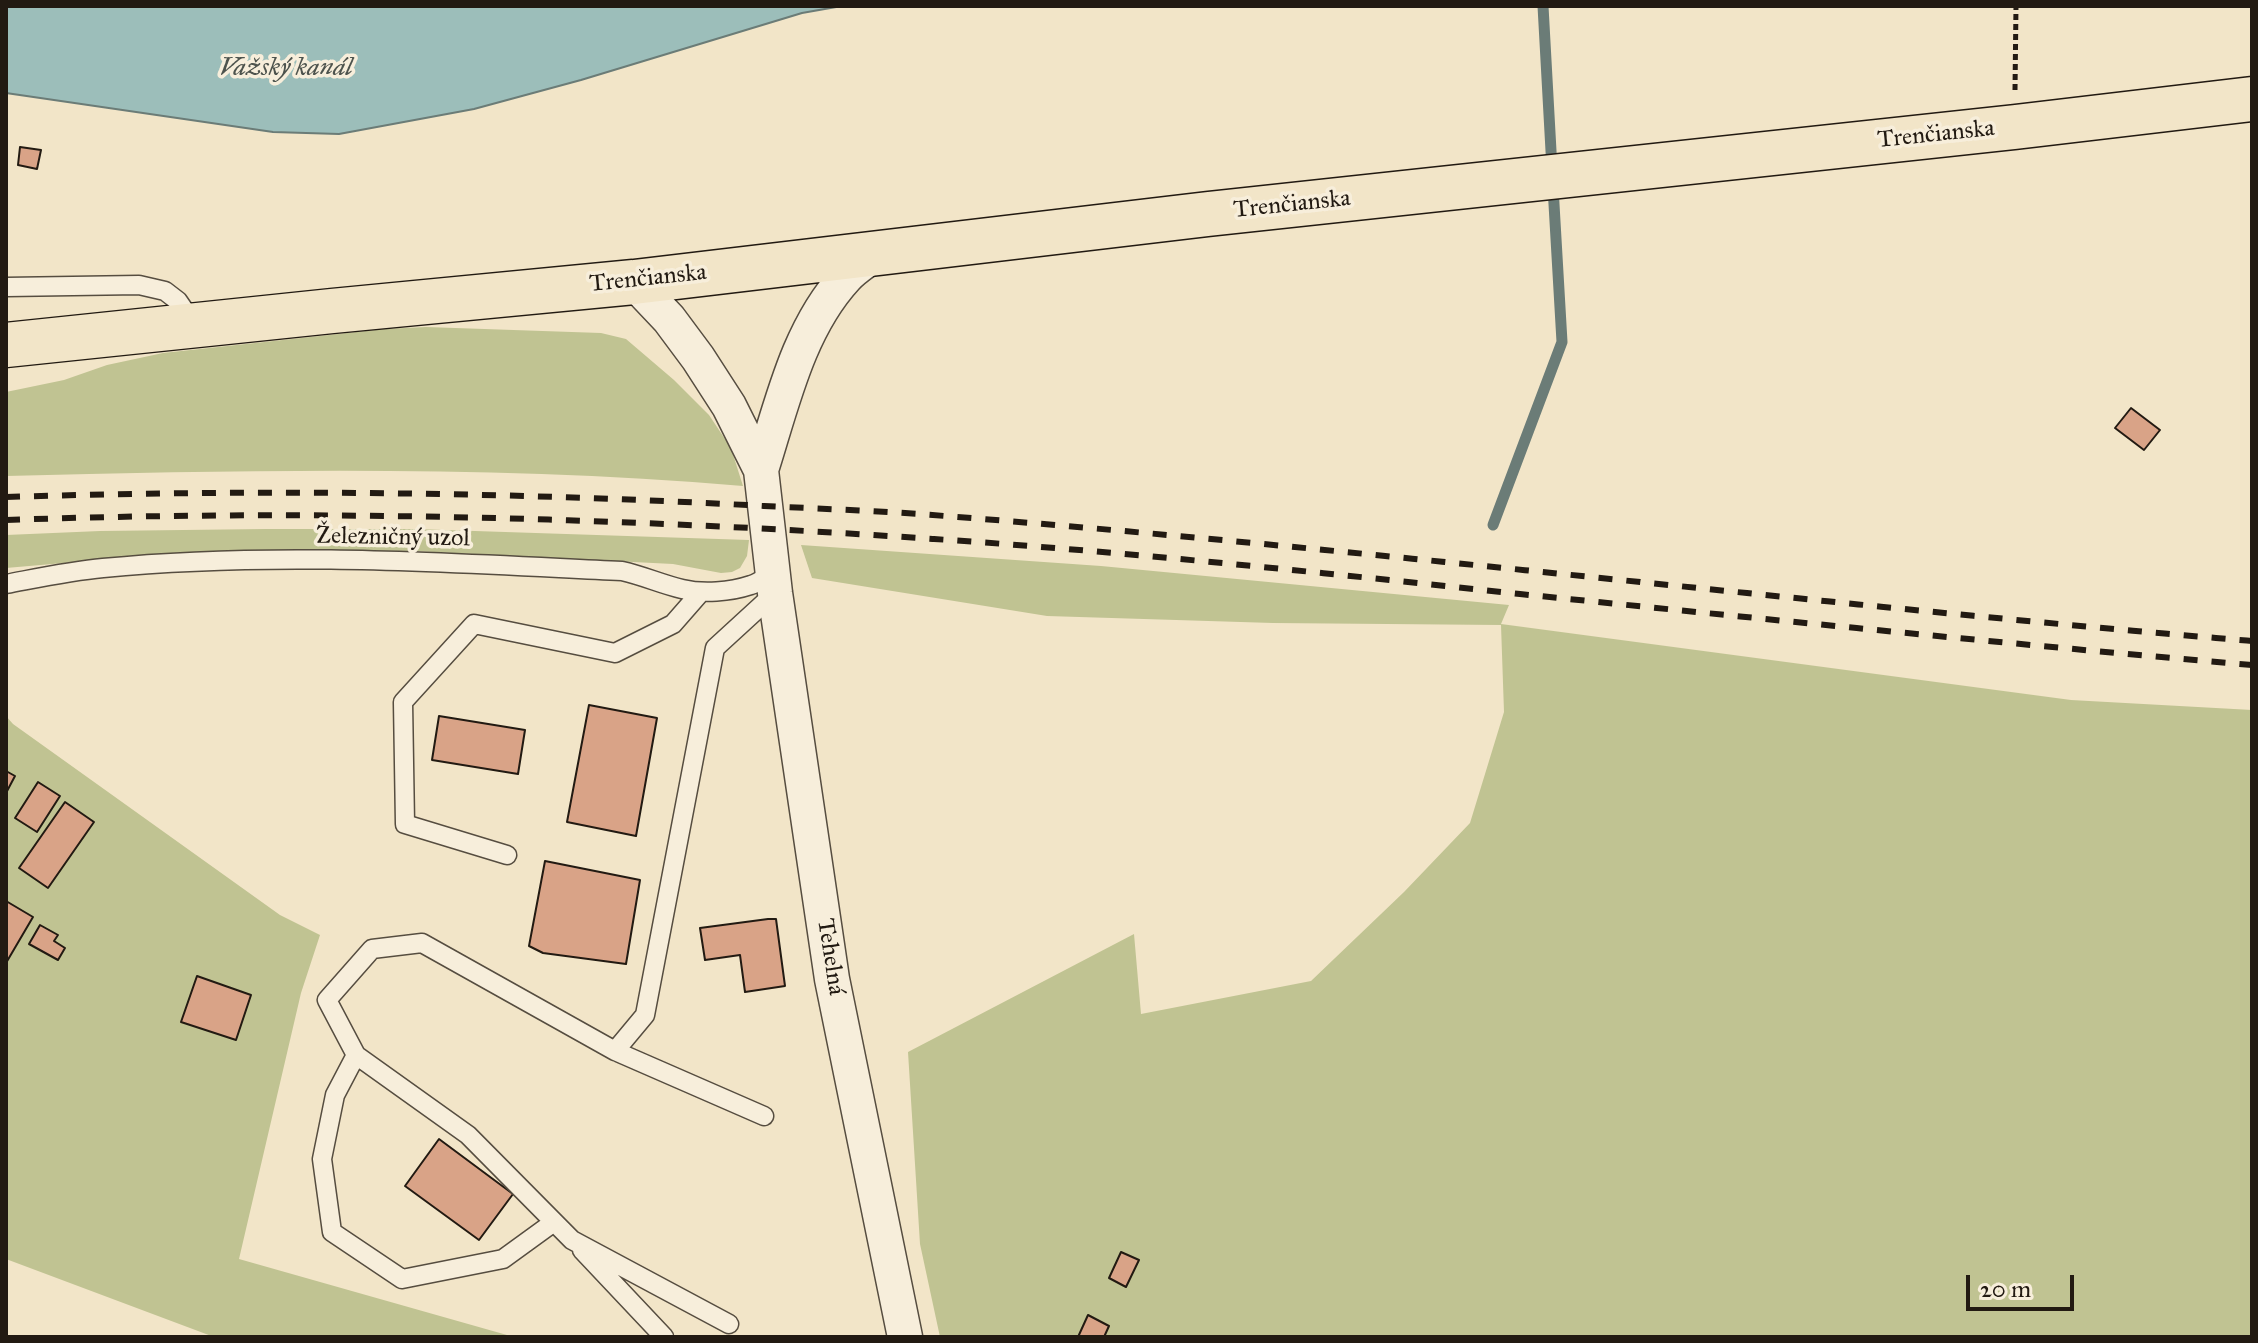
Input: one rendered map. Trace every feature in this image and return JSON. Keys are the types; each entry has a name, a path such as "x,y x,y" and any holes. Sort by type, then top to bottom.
{"main road":[{"name":"Trenčianska","path":"6,345 634,282 1223,212 2252,99"}],"street":[{"path":"761,470 802,346 821,308 848,275 876,253"},
{"path":"634,282 669,319 698,358 729,406 761,470"},
{"name":"Tehelná","path":"761,470 774,583 832,979 905,1337"}],"lane":[{"path":"6,287 139,285 165,291 178,301 187,314 188,326"},
{"name":"Železničný uzol","path":"6,584 99,568 268,560 394,561 622,571 701,592 774,583"},
{"path":"615,1051 645,1015 715,648 774,583"},
{"path":"507,855 405,824 403,702 474,624 615,653 673,624 701,592"},
{"path":"664,1337 468,1135 356,1055 327,1000 372,949 422,943 615,1051 764,1116"},
{"path":"356,1055 335,1095 322,1159 332,1232 402,1279 503,1259 554,1222"},
{"path":"572,1240 729,1324"}],"path":[{"path":"2015,127 2016,6"}],"green space":[{"path":"426,327 601,333 626,339 709,415 731,448 743,486 467,472 283,471 6,476 6,392 163,353"},
{"path":"414,529 749,540 747,556 740,568 721,573 673,564 414,551 268,550 156,555 6,568 6,535"},
{"path":"801,545 1101,566 1509,605 1501,624 2071,700 2252,710 2252,1337 940,1337 920,1244 908,1052 1134,934 1141,1014 1311,981 1404,892 1470,823 1504,712 1501,625 1273,623 1047,616 812,578"},
{"path":"6,716 280,915 320,935 301,993 239,1259 514,1337 214,1337 6,1259"}],"water":[{"name":"Važský kanál","path":"6,6 842,6 802,13 474,109 339,134 273,132 6,93"}],"building":[{"path":"20,147 41,150 37,169 18,165"},
{"path":"2131,408 2160,430 2144,450 2115,428"},
{"path":"589,705 657,718 636,836 567,822"},
{"path":"439,716 525,730 518,774 432,760"},
{"path":"6,771 15,776 6,793"},
{"path":"38,782 60,796 37,832 15,818"},
{"path":"65,802 94,822 48,888 19,868"},
{"path":"545,861 640,880 626,964 543,953 529,946"},
{"path":"6,901 33,917 6,963"},
{"path":"776,919 785,986 745,992 740,955 705,960 700,928"},
{"path":"40,925 58,935 54,941 65,948 58,960 29,944"},
{"path":"197,976 251,995 236,1040 181,1022"},
{"path":"439,1139 513,1194 479,1240 405,1186"},
{"path":"1121,1252 1139,1260 1126,1287 1109,1278"},
{"path":"1088,1315 1109,1326 1104,1337 1078,1337"}],"waterway":[{"path":"1543,6 1552,169"},
{"path":"1493,525 1562,342 1553,187"}],"railway":[{"path":"6,497 385,493 669,501 900,513 1272,545 2252,641"},
{"path":"6,520 238,515 470,518 702,526 934,539 1227,564 2252,665"}]}
